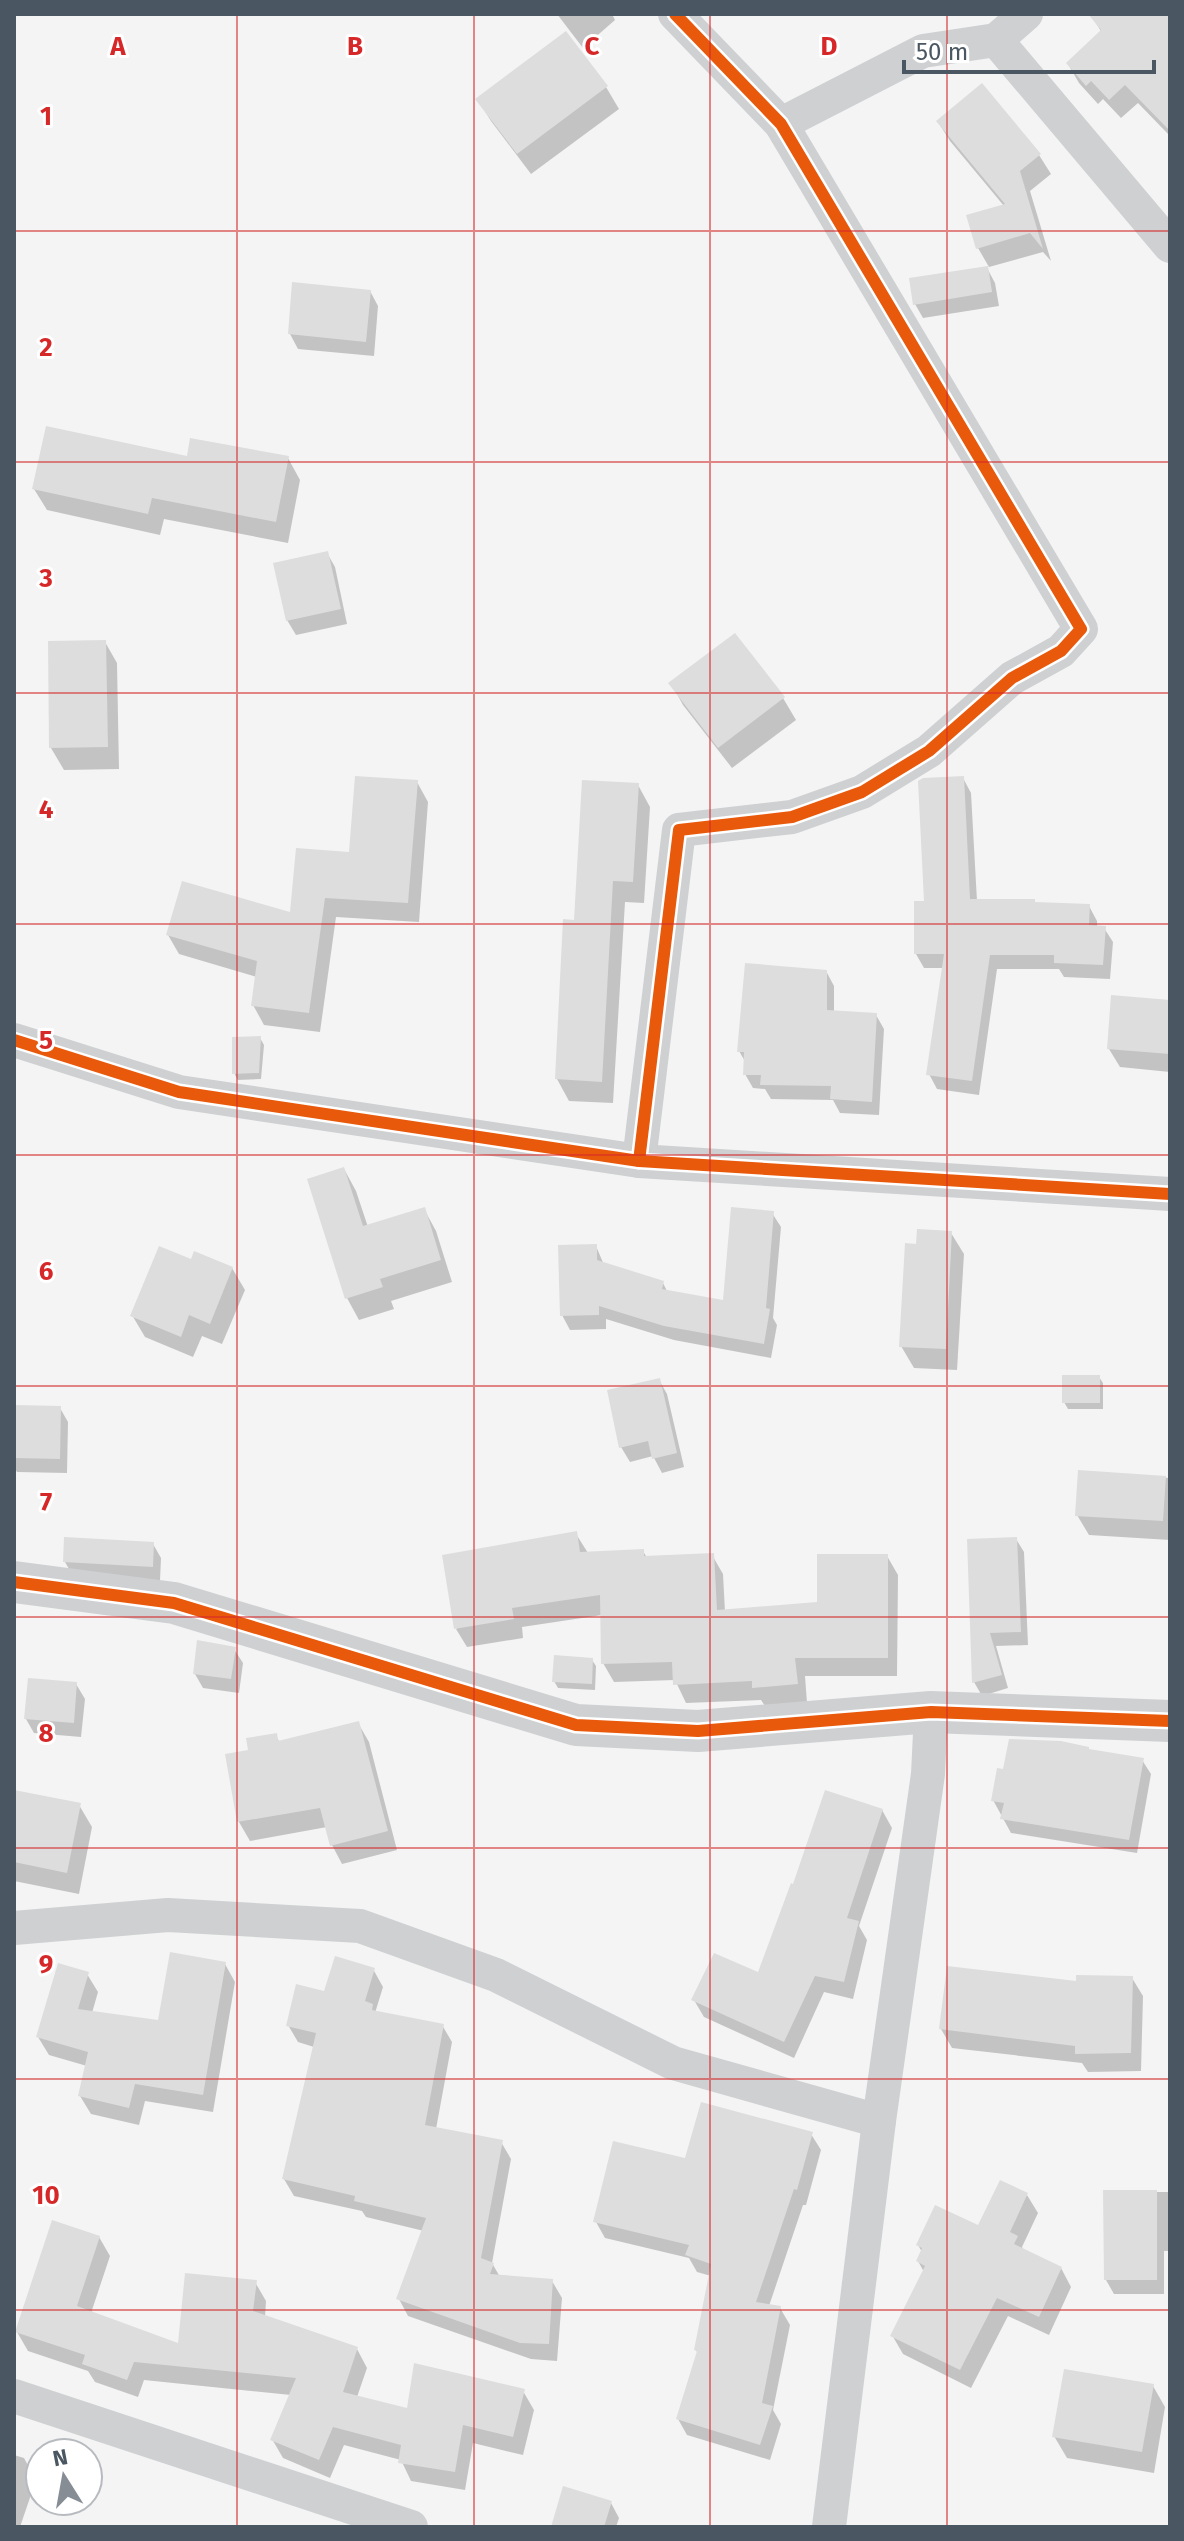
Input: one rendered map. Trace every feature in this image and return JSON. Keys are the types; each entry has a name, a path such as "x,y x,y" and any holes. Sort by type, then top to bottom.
{"street":[{"path":"639,1161 679,830 792,817 862,792 929,751 1012,678 1061,651 1081,629 781,124 675,14"},
{"path":"781,124 923,51 996,40 1026,14"},
{"path":"996,40 1170,246"},
{"path":"14,1040 179,1092 639,1161 1170,1194"},
{"path":"14,1582 174,1603 576,1725 698,1731 931,1712 1170,1721"},
{"path":"829,2527 879,2121 928,1774 931,1712"},
{"path":"14,1928 168,1915 360,1926 496,1975 673,2063 879,2121"},
{"path":"14,2396 411,2527"}],"building":[{"path":"1088,14 1170,14 1170,131 1125,85 1109,100 1091,81 1086,86 1066,63 1101,30"},
{"path":"566,31 608,86 517,154 475,99"},
{"path":"982,83 1041,154 1020,171 1043,249 1030,233 976,249 966,215 1005,204 936,121"},
{"path":"988,266 992,292 913,305 909,278"},
{"path":"292,282 371,290 366,342 288,334"},
{"path":"46,426 187,456 190,438 289,456 276,522 152,498 148,514 32,489"},
{"path":"328,551 341,609 286,621 273,563"},
{"path":"735,633 785,697 718,748 668,683"},
{"path":"106,640 108,747 49,748 48,641"},
{"path":"355,776 418,780 408,903 325,898 309,1013 251,1006 257,961 166,935 182,881 290,912 296,848 349,852"},
{"path":"964,776 970,899 1035,899 1035,902 1090,904 1089,925 1106,926 1103,965 1054,963 1054,955 990,955 972,1081 926,1075 944,954 914,954 914,901 924,901 918,781 923,778"},
{"path":"582,780 639,783 633,882 613,881 602,1082 555,1079 563,919 574,920"},
{"path":"745,963 827,970 827,1010 877,1013 872,1102 830,1099 831,1086 760,1085 761,1075 743,1075 744,1052 737,1052"},
{"path":"1111,995 1170,1000 1170,1054 1107,1049"},
{"path":"261,1036 259,1073 232,1074 232,1037"},
{"path":"344,1167 363,1226 425,1207 441,1260 380,1279 383,1287 345,1299 307,1179"},
{"path":"731,1207 774,1211 766,1308 770,1309 764,1344 664,1326 599,1306 599,1315 560,1316 558,1245 597,1244 597,1260 664,1281 662,1289 723,1300"},
{"path":"917,1229 952,1231 946,1349 899,1347 905,1243 916,1244"},
{"path":"159,1246 191,1259 194,1251 233,1267 210,1324 189,1315 181,1337 130,1316"},
{"path":"1062,1375 1100,1375 1100,1403 1062,1403"},
{"path":"660,1378 677,1453 652,1459 648,1441 619,1448 607,1390"},
{"path":"14,1405 61,1406 60,1459 14,1458"},
{"path":"1078,1470 1166,1476 1163,1521 1075,1516"},
{"path":"577,1531 580,1552 644,1549 644,1556 714,1553 717,1610 817,1602 817,1554 888,1554 888,1658 795,1658 798,1684 752,1688 752,1681 673,1685 672,1662 601,1664 600,1595 512,1608 514,1619 454,1629 442,1555"},
{"path":"64,1537 154,1542 153,1567 63,1562"},
{"path":"1017,1537 1021,1632 990,1633 1002,1675 972,1683 967,1539"},
{"path":"197,1640 236,1647 231,1679 193,1674"},
{"path":"554,1655 593,1658 592,1684 552,1682"},
{"path":"28,1678 77,1682 74,1723 24,1719"},
{"path":"359,1721 388,1831 330,1846 320,1808 237,1822 225,1754 248,1750 246,1738 277,1733 278,1741"},
{"path":"1009,1739 1061,1741 1144,1758 1129,1840 1000,1819 1004,1803 991,1801 997,1768 1003,1769"},
{"path":"14,1790 81,1803 67,1873 14,1862"},
{"path":"825,1790 883,1809 847,1918 859,1921 844,1982 815,1976 784,2042 691,2000 714,1953 758,1972 793,1884"},
{"path":"170,1952 226,1962 203,2095 135,2084 129,2108 78,2096 88,2052 36,2037 58,1963 89,1972 78,2009 158,2020"},
{"path":"335,1956 375,1968 365,2001 373,2004 372,2010 444,2024 425,2125 503,2140 481,2258 494,2263 490,2274 553,2279 549,2344 520,2343 396,2299 426,2218 354,2201 355,2196 282,2179 316,2033 286,2026 296,1984 324,1991"},
{"path":"947,1966 1076,1981 1076,1975 1133,1976 1131,2053 1075,2054 1075,2046 939,2029"},
{"path":"701,2102 813,2132 797,2190 794,2189 756,2302 781,2306 762,2403 773,2406 760,2445 676,2419 697,2351 694,2350 711,2264 685,2255 689,2245 593,2222 613,2141 685,2158"},
{"path":"1000,2180 1028,2193 1010,2232 1018,2236 1014,2244 1062,2267 1039,2317 997,2298 960,2370 890,2336 925,2266 916,2261 922,2248 916,2245 935,2205 978,2225"},
{"path":"1103,2190 1157,2190 1157,2280 1104,2280"},
{"path":"52,2220 100,2236 77,2306 178,2343 185,2273 257,2280 253,2311 358,2347 343,2392 407,2408 414,2363 525,2389 513,2437 463,2425 455,2472 398,2463 401,2445 333,2427 319,2460 270,2440 296,2378 134,2362 127,2380 82,2364 85,2355 15,2332"},
{"path":"1064,2369 1154,2384 1142,2452 1052,2437"},
{"path":"563,2486 612,2501 604,2527 551,2527"}],"cycle path":[{"path":"639,1161 679,830 792,817 862,792 929,751 1012,678 1061,651 1081,629 781,124 675,14"},
{"path":"14,1040 179,1092 639,1161 1170,1194"},
{"path":"14,1582 174,1603 576,1725 698,1731 931,1712 1170,1721"}]}
